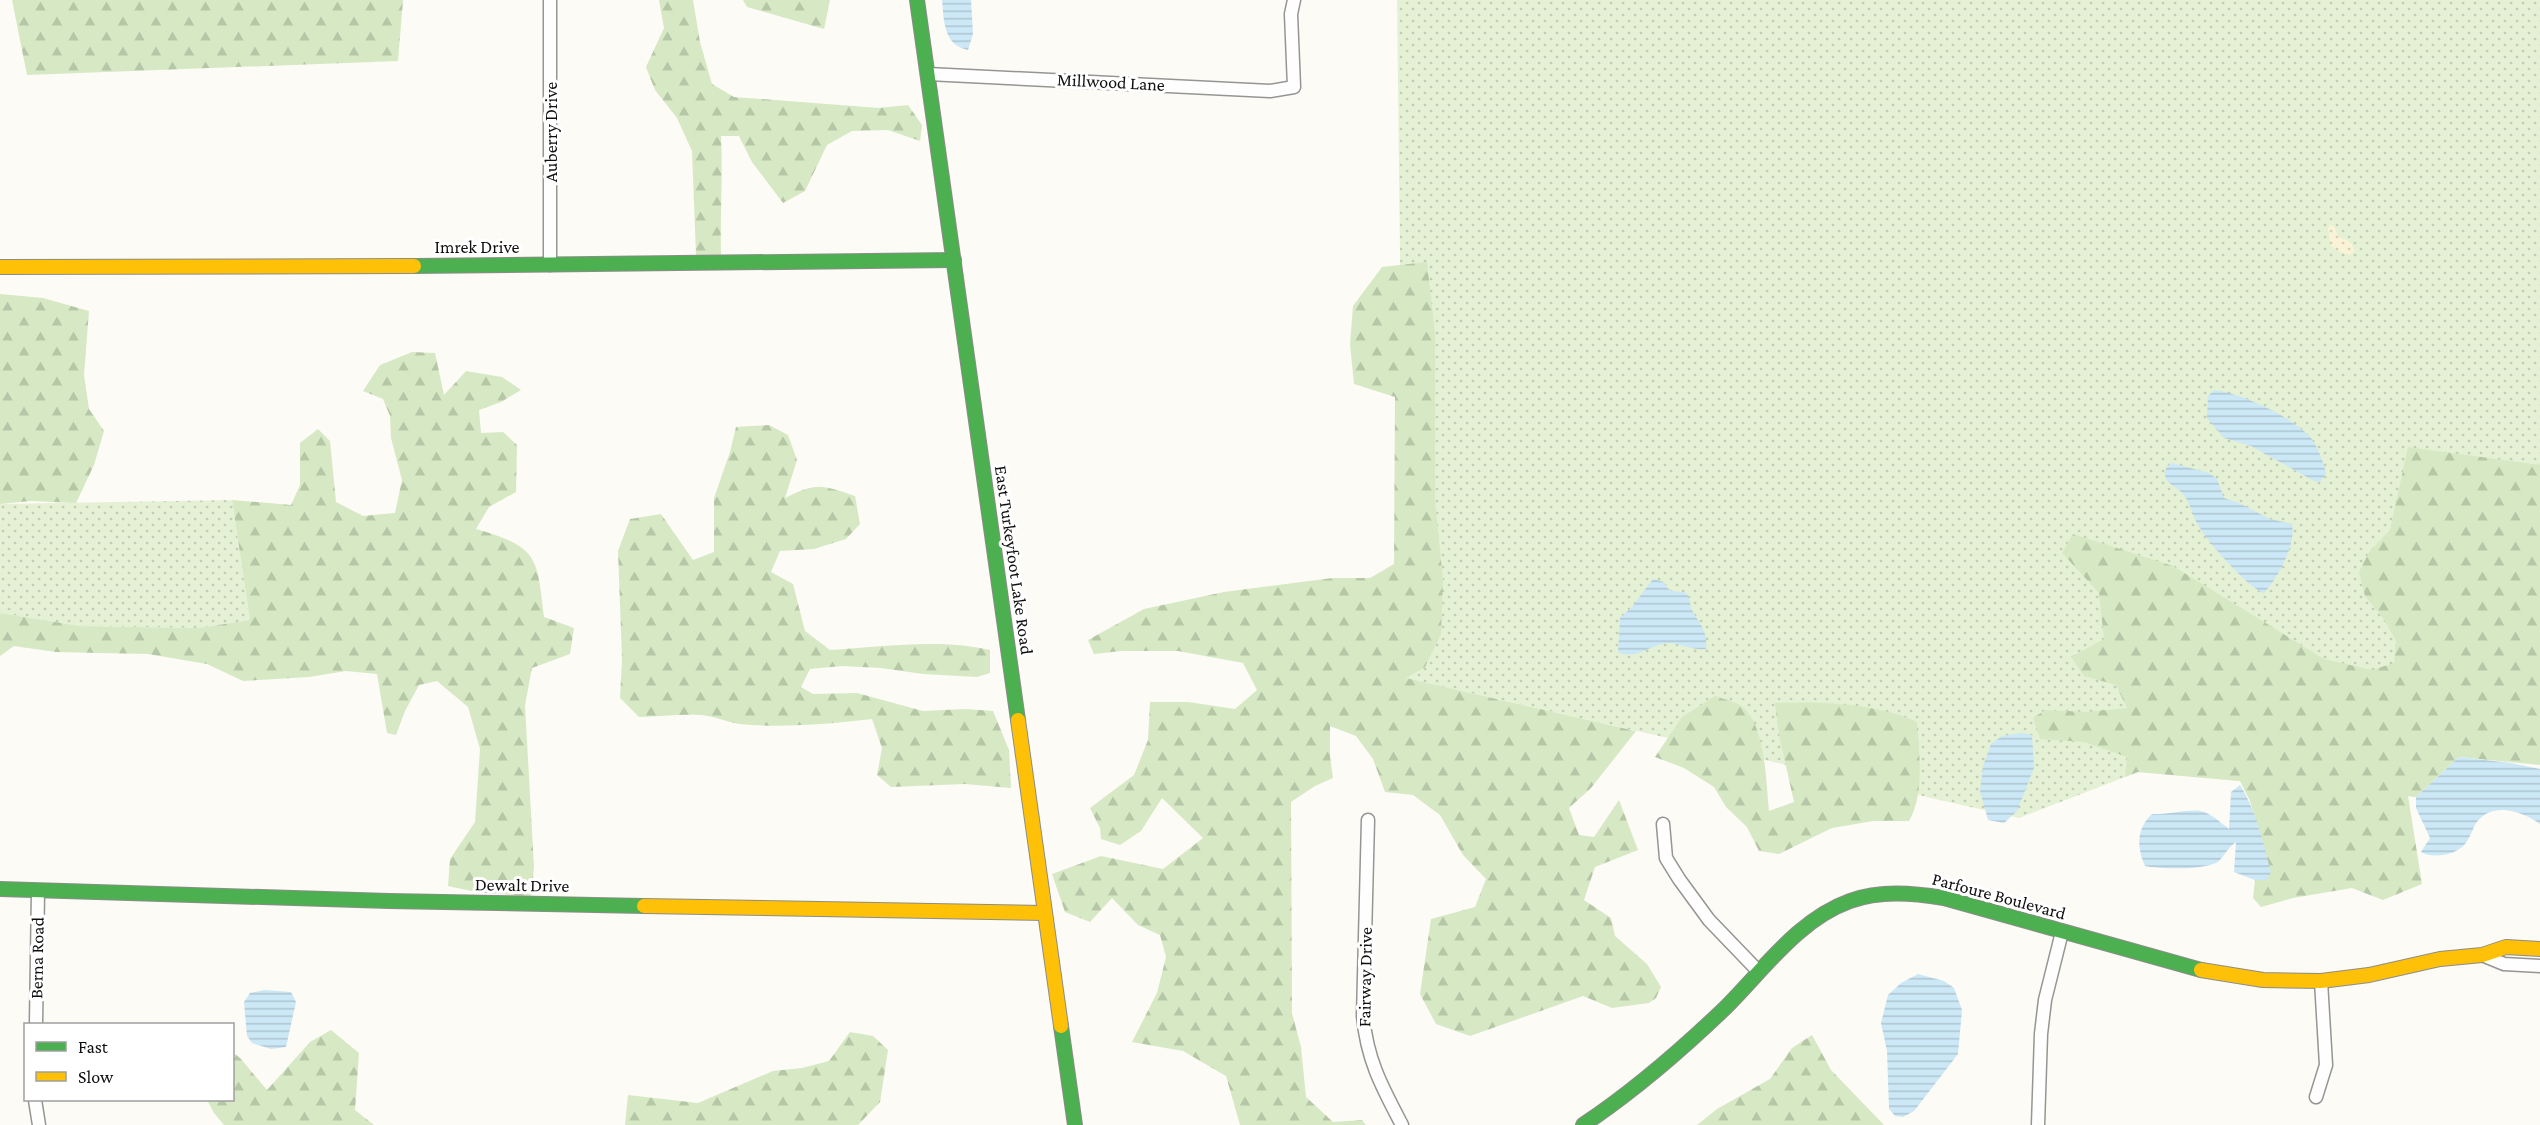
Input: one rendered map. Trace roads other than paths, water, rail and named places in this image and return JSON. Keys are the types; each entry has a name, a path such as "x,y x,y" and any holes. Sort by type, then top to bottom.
{"street":[{"name":"Auberry Drive","path":"550,0 550,265"},
{"name":"East Turkeyfoot Lake Road","path":"917,0 1075,1125"},
{"name":"Millwood Lane","path":"928,74 1270,91 1294,87 1291,14 1294,0"},
{"name":"Imrek Drive","path":"0,267 550,265 954,260"},
{"name":"Fairway Drive","path":"1368,820 1363,1016 1365,1037 1377,1078 1402,1125"},
{"path":"1663,824 1666,858 1679,879 1709,920 1759,972"},
{"name":"Dewalt Drive","path":"0,890 389,901 1044,913"},
{"name":"Berna Road","path":"36,1023 38,891"},
{"name":"Parfoure Boulevard","path":"1583,1125 1636,1088 1670,1060 1803,927 1839,905 1879,894 1916,893 1944,898 2198,969 2264,980 2321,981 2369,975 2440,959 2482,955 2506,947 2540,949"},
{"path":"2038,1125 2041,1034 2045,1000 2062,932"},
{"name":"Parfoure Boulevard","path":"2482,955 2504,964 2540,966"},
{"path":"2316,1097 2326,1065 2321,981"},
{"path":"35,1101 39,1125"}],"water":[{"path":"942,0 971,0 973,34 968,50 954,43 949,37 946,31"},
{"path":"2214,390 2266,407 2303,430 2314,442 2322,459 2326,473 2321,481 2316,482 2251,446 2224,438 2207,418 2208,396"},
{"path":"2172,463 2209,473 2217,479 2224,498 2270,519 2292,524 2293,533 2285,561 2264,593 2238,573 2217,551 2202,530 2181,491 2166,478 2166,468"},
{"path":"1653,579 1664,582 1670,590 1686,593 1705,633 1706,649 1668,643 1631,655 1618,652 1620,618 1632,607"},
{"path":"2021,733 2032,735 2034,768 2017,811 2004,823 1988,820 1980,791 1983,766 1991,744 2002,736"},
{"path":"2459,757 2540,769 2540,824 2516,812 2499,810 2490,812 2476,823 2467,842 2456,851 2438,855 2421,852 2430,838 2416,808 2416,797"},
{"path":"2240,785 2251,806 2262,839 2271,872 2267,880 2255,880 2234,872 2236,842 2214,864 2195,868 2145,866 2139,845 2143,826 2152,814 2200,811 2212,816 2229,829 2231,792"},
{"path":"1918,974 1944,981 1954,988 1962,1010 1958,1054 1914,1111 1903,1117 1895,1116 1889,1109 1887,1051 1881,1023 1888,995 1901,983"},
{"path":"264,990 291,992 296,1002 286,1047 271,1049 252,1043 247,1036 244,1002 250,993"}]}
